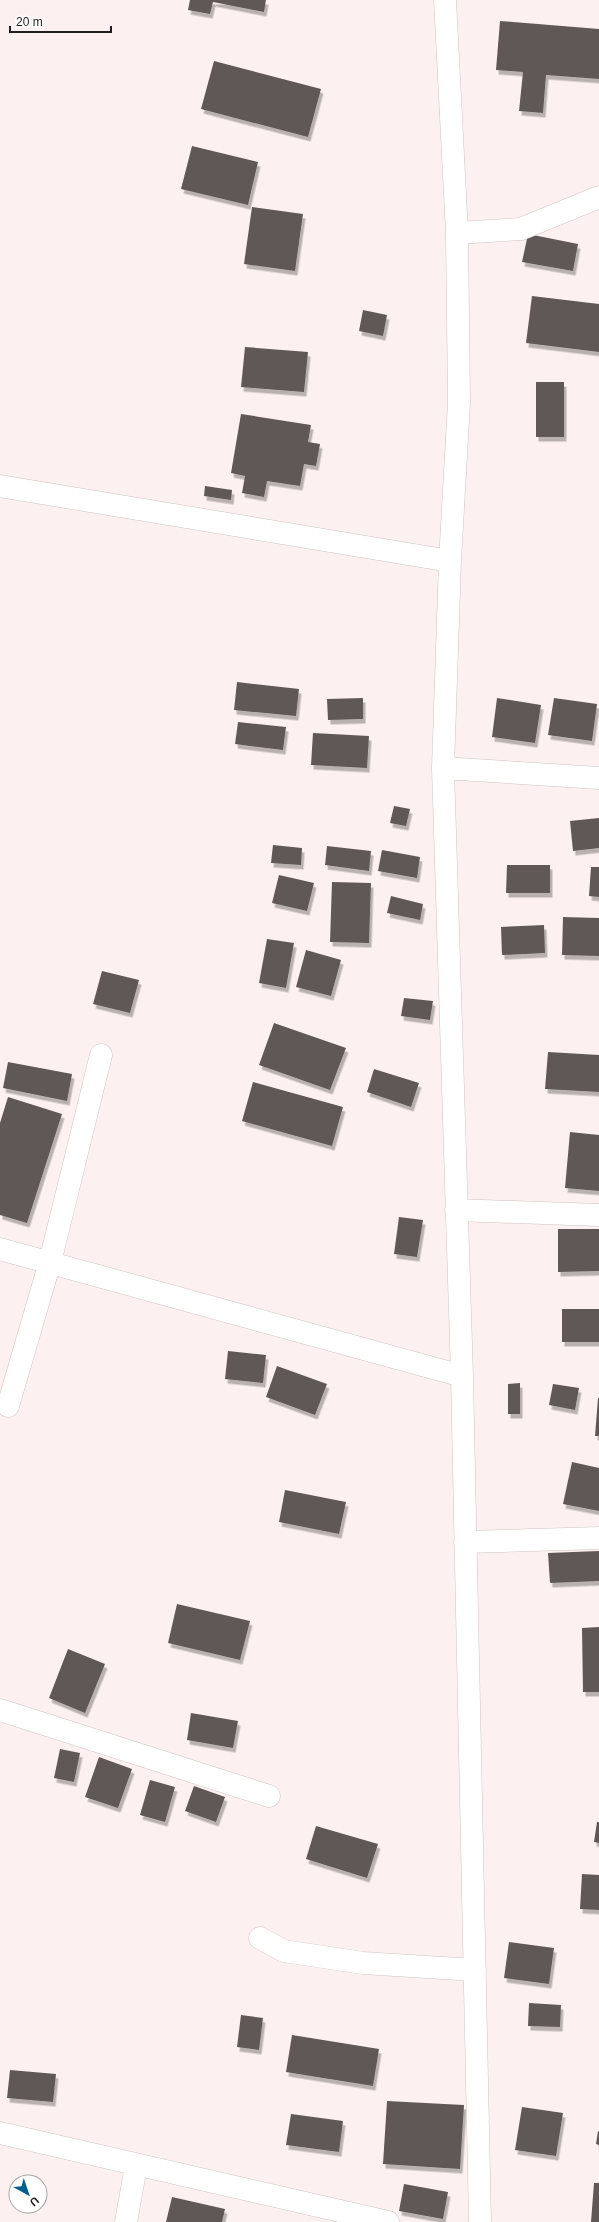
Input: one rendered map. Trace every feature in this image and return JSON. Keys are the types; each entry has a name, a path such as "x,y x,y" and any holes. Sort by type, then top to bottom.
{"street":[{"path":"445,0 457,234 459,402 450,561 443,768 462,1376 480,2222"},
{"path":"457,234 521,229 599,196"},
{"path":"0,486 450,561"},
{"path":"443,768 599,778"},
{"path":"8,1406 50,1262 101,1055"},
{"path":"456,1210 599,1215"},
{"path":"0,1249 462,1376"},
{"path":"465,1542 599,1538"},
{"path":"0,1710 269,1796"},
{"path":"260,1938 284,1951 362,1963 475,1970"},
{"path":"0,2133 136,2166 388,2222"},
{"path":"126,2222 136,2166"}],"building":[{"path":"190,0 266,0 264,12 213,2 210,14 188,10"},
{"path":"500,21 599,29 599,79 546,75 543,113 519,111 523,72 496,70"},
{"path":"214,61 321,89 308,137 201,109"},
{"path":"192,146 258,162 248,205 181,189"},
{"path":"252,207 303,214 295,271 244,264"},
{"path":"528,234 578,244 573,271 522,262"},
{"path":"532,296 599,304 599,352 526,343"},
{"path":"363,310 387,315 383,336 359,331"},
{"path":"245,347 308,352 304,392 241,387"},
{"path":"536,382 564,382 564,437 536,437"},
{"path":"241,414 311,425 308,442 320,444 316,466 304,464 300,486 267,481 264,497 242,493 245,476 231,473"},
{"path":"205,486 232,490 231,500 204,496"},
{"path":"237,682 299,689 296,716 234,710"},
{"path":"363,698 363,719 328,720 327,699"},
{"path":"497,698 541,705 535,743 492,737"},
{"path":"554,698 597,704 592,741 548,735"},
{"path":"238,722 286,727 283,750 235,744"},
{"path":"313,733 369,736 367,768 311,765"},
{"path":"394,806 410,809 406,826 390,823"},
{"path":"599,818 599,848 573,851 570,821"},
{"path":"273,845 302,848 301,865 271,863"},
{"path":"327,846 371,851 369,871 325,865"},
{"path":"382,850 420,857 417,878 378,871"},
{"path":"507,865 550,865 550,893 506,893"},
{"path":"591,867 599,867 599,897 589,896"},
{"path":"279,875 314,883 307,911 272,903"},
{"path":"332,882 371,883 369,943 330,942"},
{"path":"391,896 423,904 420,920 387,913"},
{"path":"563,917 599,918 599,956 562,955"},
{"path":"544,925 545,953 502,955 501,927"},
{"path":"267,939 294,943 286,988 259,983"},
{"path":"306,950 341,960 331,996 296,987"},
{"path":"102,971 139,980 130,1013 93,1004"},
{"path":"404,998 433,1001 430,1020 401,1016"},
{"path":"274,1023 346,1048 330,1090 259,1065"},
{"path":"548,1052 599,1055 599,1092 545,1089"},
{"path":"8,1062 72,1074 67,1101 3,1088"},
{"path":"374,1069 419,1083 411,1107 367,1092"},
{"path":"253,1082 343,1107 332,1146 242,1121"},
{"path":"8,1097 62,1114 27,1223 0,1215 0,1123"},
{"path":"570,1132 599,1135 599,1191 565,1188"},
{"path":"399,1217 423,1220 417,1257 394,1254"},
{"path":"558,1229 599,1229 599,1271 558,1272"},
{"path":"562,1309 599,1309 599,1342 562,1342"},
{"path":"228,1351 266,1355 263,1383 225,1379"},
{"path":"277,1366 327,1384 315,1415 266,1397"},
{"path":"520,1383 520,1414 508,1414 508,1384"},
{"path":"553,1384 579,1388 575,1410 549,1405"},
{"path":"598,1398 599,1436 595,1436"},
{"path":"572,1462 599,1468 599,1511 563,1504"},
{"path":"285,1490 346,1502 339,1534 279,1522"},
{"path":"599,1551 599,1581 550,1583 548,1553"},
{"path":"177,1604 250,1621 240,1660 168,1643"},
{"path":"599,1627 599,1692 583,1692 582,1628"},
{"path":"68,1649 105,1664 85,1713 49,1698"},
{"path":"191,1713 238,1721 233,1748 187,1740"},
{"path":"60,1749 80,1753 74,1782 54,1778"},
{"path":"99,1757 132,1769 118,1808 85,1797"},
{"path":"150,1780 175,1787 165,1822 140,1815"},
{"path":"194,1786 225,1797 216,1822 185,1811"},
{"path":"597,1822 599,1822 599,1843 594,1842"},
{"path":"316,1826 378,1844 367,1878 306,1859"},
{"path":"582,1874 599,1875 599,1910 580,1909"},
{"path":"509,1942 554,1948 549,1984 504,1978"},
{"path":"529,2003 561,2005 560,2027 528,2026"},
{"path":"241,2015 263,2018 259,2050 237,2047"},
{"path":"292,2035 379,2049 373,2086 286,2072"},
{"path":"10,2070 56,2074 53,2102 7,2098"},
{"path":"387,2101 464,2105 460,2169 383,2164"},
{"path":"522,2107 563,2113 556,2156 515,2150"},
{"path":"291,2114 343,2121 339,2152 286,2145"},
{"path":"598,2131 599,2132 599,2145 596,2144"},
{"path":"594,2183 599,2183 599,2222 591,2222"},
{"path":"404,2184 448,2192 443,2219 399,2211"},
{"path":"172,2197 225,2209 222,2222 166,2222"}]}
